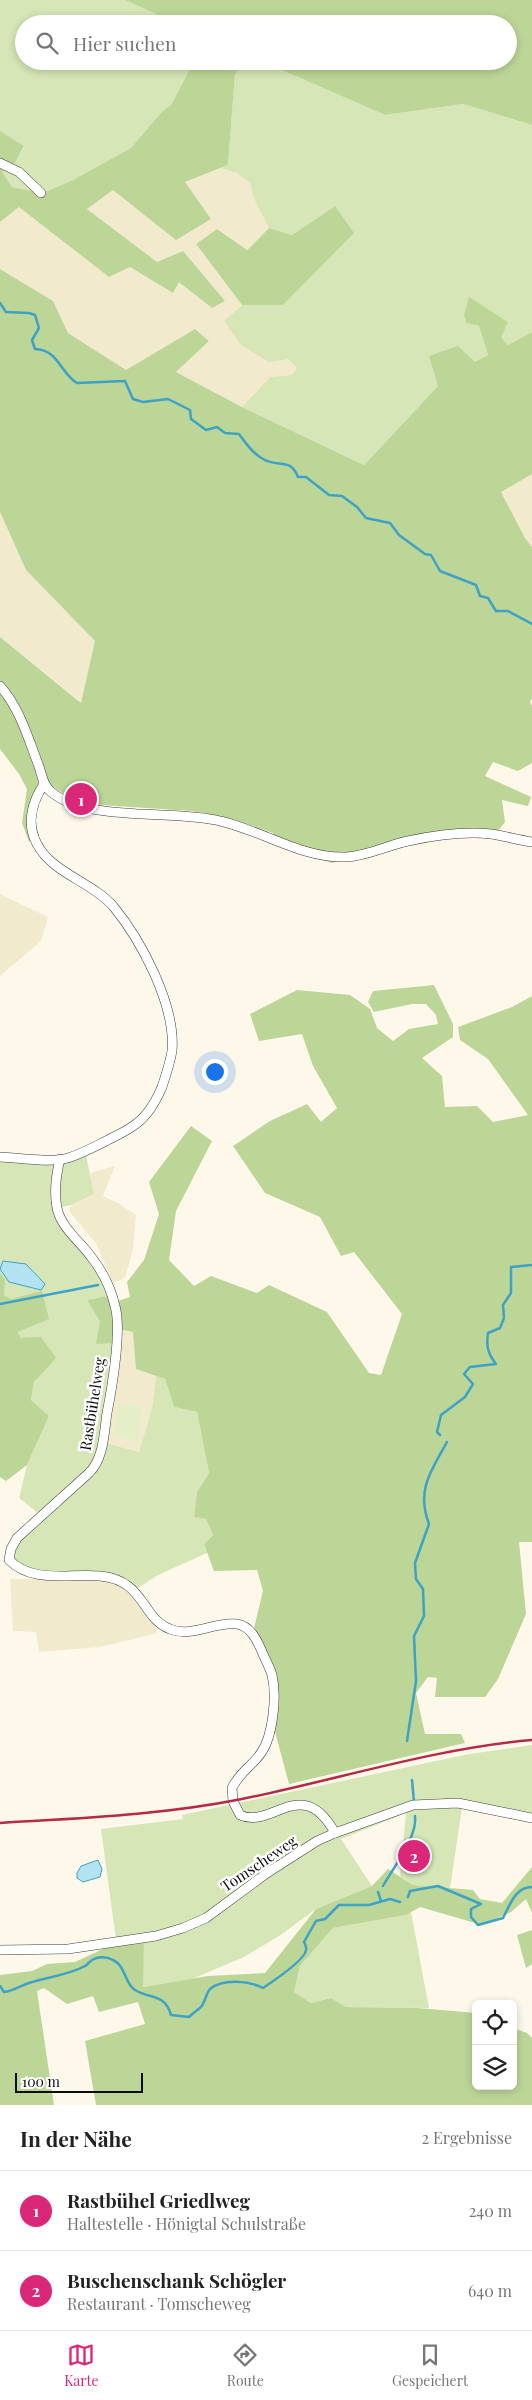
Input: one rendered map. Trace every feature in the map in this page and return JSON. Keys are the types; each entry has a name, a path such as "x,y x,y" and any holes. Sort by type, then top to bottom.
{"street":[{"path":"0,163 19,172 42,193"},
{"path":"0,686 11,698 44,784 56,795 92,809 199,816 230,824 308,851 338,857 366,854 406,841 456,833 491,834 532,842"},
{"path":"0,1157 60,1159 95,1146 134,1126 145,1115 160,1091 168,1070 172,1050 162,990 142,950 121,916 111,904 46,857 36,842 30,822 37,793 44,784"},
{"name":"Rastbühelweg","path":"60,1159 55,1187 57,1210 68,1230 92,1257 106,1279 116,1308 116,1342 111,1392 98,1461 89,1474 17,1538 11,1549 9,1560 18,1568 55,1577 100,1576 121,1580 135,1590 162,1625 170,1630 180,1632 236,1624 247,1627 260,1648 272,1677 274,1706 268,1740 262,1751 242,1772 232,1788 236,1810 240,1816 254,1818 288,1806 315,1808 322,1814 335,1833"},
{"name":"Tomscheweg","path":"0,1950 68,1949 156,1936 183,1928 206,1918 267,1872 335,1833 413,1806 458,1803 532,1818"}],"shaded area":[{"path":"221,168 237,173 250,183 254,199 269,228 246,250 217,229 196,244 242,305 224,321 288,359 297,368 292,375 270,377 242,407 176,372 209,341 195,329 126,371 68,333 53,301 0,269 0,222 19,206 109,277 130,267 173,293 179,281 212,308 225,301 157,262 87,209 112,189 185,182"},
{"path":"532,474 532,547 525,538 501,492"},
{"path":"0,512 26,570 95,641 82,703 0,637"},
{"path":"0,894 48,917 41,941 0,976"},
{"path":"115,1166 103,1196 136,1215 133,1250 125,1278 113,1283 97,1245 69,1211 71,1205 94,1194 90,1173"},
{"path":"116,1329 134,1331 136,1369 156,1376 152,1408 139,1452 102,1442"},
{"path":"10,1579 108,1580 128,1590 151,1619 158,1633 100,1647 39,1652 36,1632 13,1631"}],"green space":[{"path":"0,0 125,0 158,15 15,15 15,70 189,70 171,105 131,148 73,180 41,193 12,187 1,172 15,163 24,147 0,131"},
{"path":"125,0 532,0 532,125 463,104 385,115 282,70 517,70 517,15 158,15"},
{"path":"189,70 239,70 235,74 228,165 185,182 211,219 176,240 113,190 87,209 157,262 183,251 225,301 212,308 179,282 173,293 130,267 109,277 19,207 0,222 0,131 24,146 15,163 2,172 12,187 42,193 73,180 131,148 162,112 171,105"},
{"path":"238,70 282,70 385,115 463,104 532,125 532,332 508,345 500,337 508,322 469,298 464,315 466,323 479,326 488,355 438,386 364,465 242,407 270,377 292,375 297,368 288,359 269,362 241,345 224,321 242,305 283,305 335,206 292,235 269,228 254,199 250,183 237,173 221,168 228,165 235,73"},
{"path":"335,206 354,233 283,305 242,305 196,244 217,229 247,250 269,228 292,235"},
{"path":"0,269 53,301 68,333 126,370 195,329 209,341 176,372 242,407 364,465 438,386 429,356 458,346 475,362 488,355 479,326 466,323 464,315 469,297 508,322 501,337 508,345 532,332 532,474 501,492 525,538 532,547 532,698 530,702 532,706 532,763 518,771 493,762 485,776 531,797 528,806 502,800 505,822 497,832 454,829 397,840 332,863 275,845 273,833 233,819 191,811 101,805 68,796 39,780 35,808 39,836 29,842 22,823 27,789 19,774 0,749 0,637 81,703 95,641 26,570 0,512"},
{"path":"434,985 453,1024 453,1037 422,1058 442,1076 445,1107 477,1106 493,1122 528,1115 488,1059 460,1040 458,1027 512,1007 532,996 532,1542 519,1542 526,1614 498,1679 485,1697 435,1697 437,1678 428,1677 416,1693 425,1734 461,1734 465,1743 289,1784 274,1728 278,1707 263,1645 254,1628 263,1591 257,1570 214,1571 204,1544 213,1535 206,1519 194,1517 197,1492 209,1473 197,1412 174,1407 165,1379 136,1369 133,1332 113,1328 112,1343 96,1344 100,1322 87,1300 107,1296 118,1301 130,1297 127,1282 144,1260 159,1214 149,1182 191,1126 212,1141 176,1211 169,1260 194,1286 211,1276 257,1293 269,1285 327,1312 369,1373 381,1375 402,1314 354,1252 341,1256 320,1217 265,1193 233,1146 270,1121 307,1104 321,1122 337,1108 313,1066 302,1034 259,1041 250,1014 297,990 350,995 370,1009 377,1028 393,1041 409,1029 438,1024 436,1015 426,1004 412,1004 374,1012 368,1002 373,991"},
{"path":"86,1155 94,1194 71,1205 54,1209 68,1236 82,1253 92,1257 109,1288 107,1296 87,1300 100,1322 116,1329 102,1442 139,1452 152,1408 156,1376 165,1379 174,1407 197,1412 209,1473 197,1492 194,1517 206,1519 213,1535 204,1544 207,1553 158,1575 135,1590 121,1581 34,1573 9,1560 11,1549 42,1516 19,1498 27,1465 49,1416 31,1400 34,1382 55,1358 21,1338 16,1332 11,1299 3,1295 5,1279 0,1273 0,1162 46,1163"},
{"path":"0,1273 5,1279 4,1295 11,1299 42,1291 49,1319 17,1332 21,1338 41,1337 56,1358 34,1382 31,1400 49,1416 27,1465 6,1481 0,1477"},
{"path":"119,1403 143,1407 137,1441 112,1436"},
{"path":"532,1745 532,1813 463,1801 450,1888 413,1885 400,1876 406,1813 341,1839 372,1886 316,1909 279,1936 244,1957 192,1979 142,1987 144,1943 117,1947 101,1829 183,1819 182,1815 469,1754"},
{"path":"532,1867 532,1913 526,1899 511,1912 482,1925 420,1907 406,1915 333,1928 300,1966 294,1992 311,2003 331,1998 346,2007 418,2008 472,2013 472,2090 517,2090 517,2029 527,2033 532,2038 532,2105 96,2105 85,2041 145,2024 138,2002 99,2012 93,1996 67,2004 44,1988 37,1991 54,2105 0,2105 0,1975 32,1971 47,1964 75,1962 105,1948 144,1943 143,1987 208,1976 265,1973 316,1909 372,1886 388,1869 413,1885 473,1890 480,1899 502,1903"},
{"path":"411,1912 429,2008 346,2007 331,1998 311,2003 294,1992 300,1966 333,1928 406,1915"},
{"path":"532,1930 532,1964 526,1968 517,1935"}],"water":[{"path":"3,1261 26,1264 45,1284 41,1290 9,1282 0,1269"},
{"path":"98,1860 102,1869 100,1877 83,1882 77,1878 77,1873 81,1866"}],"waterway":[{"path":"0,303 6,312 35,315 39,328 32,340 35,349 49,353 71,379 77,383 125,381 133,399 143,402 168,399 190,410 191,419 206,430 217,427 225,433 239,434 259,457 269,462 288,465 295,471 298,477 306,477 329,495 342,496 357,507 366,518 390,523 399,535 425,554 431,555 440,571 476,585 480,596 488,598 496,611 508,611 532,624"},
{"path":"440,1435 437,1432 441,1415 465,1397 473,1384 464,1374 470,1367 496,1364 488,1350 488,1333 500,1328 504,1318 503,1305 511,1293 511,1267 532,1265"},
{"path":"0,1304 98,1285"},
{"path":"407,1741 416,1681 414,1636 424,1616 423,1589 416,1579 415,1563 429,1524 424,1501 427,1481 447,1442"},
{"path":"412,1780 414,1802"},
{"path":"383,1886 409,1842 413,1833 415,1816"},
{"path":"408,1897 410,1891 438,1886 481,1904 471,1909 471,1917 478,1925 503,1918 517,1893 532,1887"},
{"path":"378,1892 381,1901"},
{"path":"0,1986 4,1992 13,1990 29,1983 72,1972 86,1965 91,1960 101,1957 117,1963 131,1987 140,1993 161,2000 165,2003 171,2015 189,2017 201,2007 210,1989 215,1986 229,1982 244,1982 263,1988 280,1976 304,1954 306,1948 304,1942 316,1921 325,1919 339,1905 369,1905 390,1899 400,1902"}],"railway":[{"path":"0,1823 182,1809 242,1799 423,1757 496,1744 532,1740"}],"place":[{"name":"Rastbühel Griedlweg","path":"81,799"},
{"name":"Buschenschank Schögler","path":"414,1856"}]}
